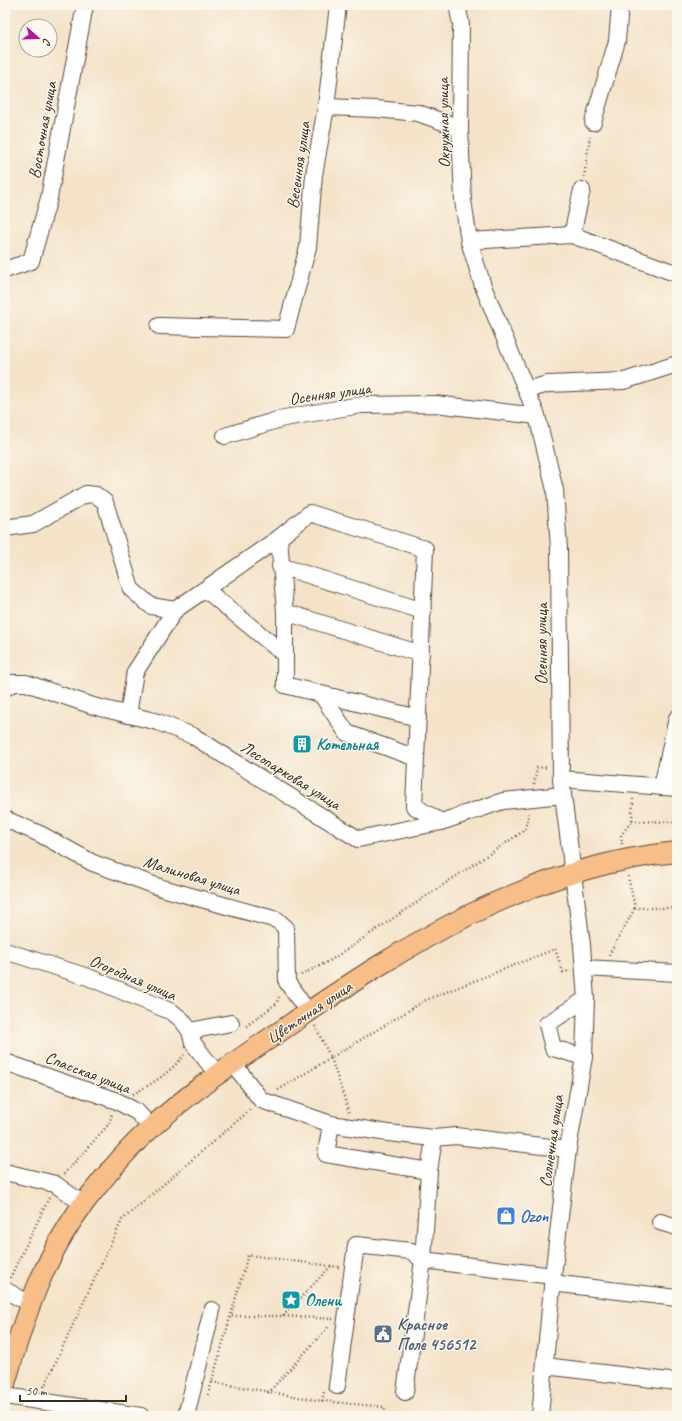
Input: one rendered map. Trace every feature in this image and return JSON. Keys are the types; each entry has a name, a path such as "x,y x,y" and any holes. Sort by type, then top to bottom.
{"main road":[{"name":"Цветочная улица","path":"5,1384 30,1304 48,1262 83,1204 119,1159 151,1127 225,1069 308,1012 406,948 480,908 572,873 624,860 677,852"}],"street":[{"name":"Восточная улица","path":"5,270 31,262 49,198 85,5"},
{"name":"Весенняя улица","path":"159,326 286,329 308,247 314,175 326,107 338,5"},
{"name":"Окружная улица","path":"457,5 461,24 460,128 463,200 469,241 486,292 527,390"},
{"path":"593,122 618,41 620,5"},
{"path":"326,107 376,109 418,113 460,128"},
{"path":"572,235 582,190"},
{"path":"469,241 572,235 672,272 677,271"},
{"path":"527,390 548,384 624,381 677,364"},
{"name":"Осенняя улица","path":"527,390 537,416 555,490 559,549 561,773 572,873"},
{"name":"Осенняя улица","path":"225,436 284,418 362,405 435,404 537,416"},
{"path":"5,528 33,524 86,494 96,495 105,502 131,589 151,606 175,610"},
{"path":"128,715 135,672 175,610 206,590 279,538 310,513 425,549 414,806 441,822"},
{"path":"279,538 280,566 285,612 285,684 418,718"},
{"path":"280,566 423,611"},
{"path":"206,590 284,654"},
{"path":"285,612 421,654"},
{"name":"Лесопарковая улица","path":"5,688 13,683 26,683 93,706 158,722 193,736 358,839 441,822 503,801 563,796"},
{"path":"321,694 347,733 416,758"},
{"path":"561,773 670,787 677,718"},
{"name":"Малиновая улица","path":"5,819 40,834 93,863 162,888 277,920 286,928 287,982"},
{"name":"Солнечная улица","path":"540,1416 552,1280 568,1149 584,1057 586,999 584,968 572,873"},
{"name":"Огородная улица","path":"5,951 88,977 172,1012 182,1020 191,1037 261,1100"},
{"path":"584,968 677,974"},
{"path":"287,982 308,1012"},
{"path":"584,1057 553,1048 547,1024 586,999"},
{"path":"191,1037 237,1025"},
{"name":"Спасская улица","path":"5,1062 117,1101 137,1112 151,1127"},
{"path":"261,1100 331,1124 354,1128 434,1138 456,1136 568,1149"},
{"path":"331,1124 326,1154 429,1171"},
{"path":"405,1392 423,1260 429,1171 434,1138"},
{"path":"5,1172 55,1184 83,1204"},
{"path":"660,1222 677,1227"},
{"path":"331,1386 356,1244 412,1250 423,1260 677,1298"},
{"path":"7,1286 30,1304"},
{"path":"186,1416 212,1310"},
{"path":"545,1366 677,1382"},
{"path":"5,1396 141,1416"}],"path":[{"path":"582,190 593,122"},
{"path":"237,1025 250,1024 276,1004 287,982 332,960 525,830 537,768 561,773"},
{"path":"632,821 677,822"},
{"path":"601,969 635,908"},
{"path":"38,1401 122,1220 261,1100 426,1000 556,949 563,972 584,968"},
{"path":"308,1012 331,1058 354,1128"},
{"path":"7,1286 55,1184 109,1124 117,1101 148,1086 176,1065 191,1037"},
{"path":"207,1397 232,1316 248,1255 344,1268"},
{"path":"283,1316 331,1266"},
{"path":"232,1316 283,1316 335,1319"},
{"path":"334,1327 335,1319"},
{"path":"268,1393 335,1319"},
{"path":"212,1382 268,1393 322,1401 385,1407 384,1416"},
{"path":"322,1401 331,1386"}],"place":[{"name":"Котельная","path":"302,744"},
{"name":"Ozon","path":"506,1216"},
{"name":"Олени","path":"291,1300"},
{"name":"Красное Поле 456512","path":"383,1334"}]}
